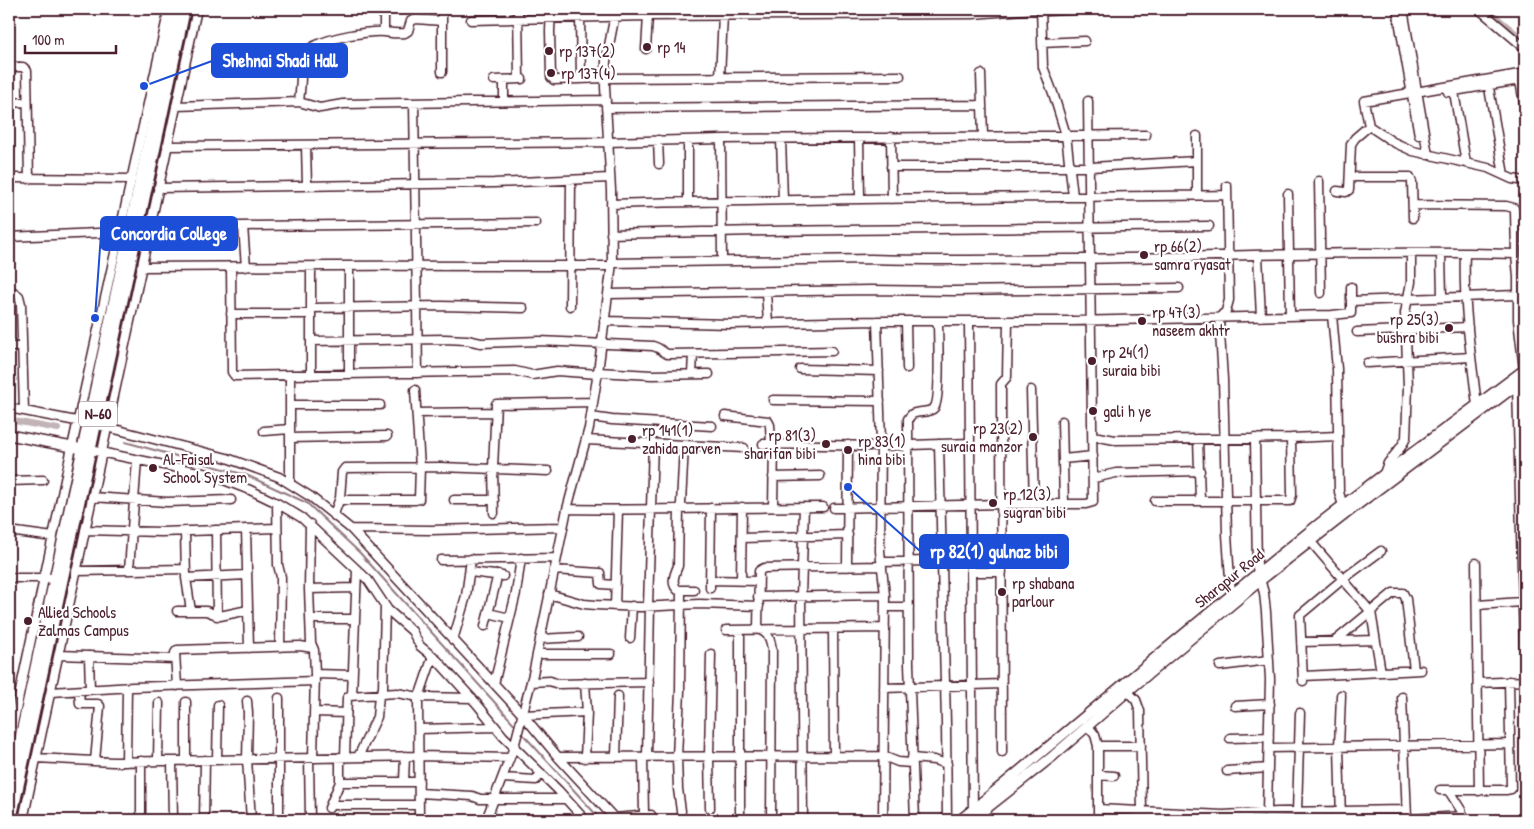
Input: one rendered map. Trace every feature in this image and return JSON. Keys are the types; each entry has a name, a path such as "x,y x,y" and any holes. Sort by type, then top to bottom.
{"highway":[{"name":"N-60","path":"11,820 87,424 177,9"},
{"name":"N-60","path":"87,424 185,9"},
{"name":"N-60","path":"9,791 49,578 82,449"}],"main road":[{"name":"Sharqpur Road","path":"960,820 973,817 1052,756 1087,726 1124,688 1231,595 1311,542 1356,506 1517,386 1525,373"},
{"name":"Sharqpur Road","path":"973,817 1081,721 1260,577 1343,506 1477,405 1525,373"},
{"path":"9,435 82,449"}],"street":[{"path":"9,743 49,578 53,537 82,449 120,232 169,9"},
{"path":"23,820 197,9"},
{"path":"384,9 384,32"},
{"path":"442,9 442,72"},
{"path":"494,80 522,79 518,9"},
{"path":"552,9 550,31 551,78 554,80 581,78 900,76"},
{"path":"581,78 581,17 583,9"},
{"path":"471,20 581,17 616,13 648,16 973,14 1032,9 1047,11 1086,9"},
{"path":"1397,9 1415,95"},
{"path":"1403,9 1425,154"},
{"path":"1479,9 1525,48"},
{"path":"1041,10 1043,67 1066,135 1073,196"},
{"path":"486,820 515,745 531,682 562,527 591,417 611,264 611,204 605,78 606,61 616,13"},
{"path":"720,77 723,15"},
{"path":"646,49 648,16"},
{"path":"299,102 301,76 299,63 303,54 315,46 338,37 384,32 405,34 408,31 410,22 416,19 442,21"},
{"path":"1042,43 1085,41"},
{"path":"9,60 9,67 23,67 26,70 29,179"},
{"path":"981,74 983,136"},
{"path":"1525,108 1521,76 1415,95 1364,101 1369,126 1403,147 1425,154 1488,168 1525,181"},
{"path":"504,80 504,101"},
{"path":"1488,82 1504,175"},
{"path":"1454,88 1466,163"},
{"path":"834,508 1093,503 1088,100"},
{"path":"176,106 299,102 320,108 343,104 504,101 606,104 982,105"},
{"path":"9,102 28,102"},
{"path":"414,103 418,373"},
{"path":"1337,191 1346,192 1349,190 1351,144 1354,138 1369,126"},
{"path":"167,146 1146,135"},
{"path":"1197,136 1197,195"},
{"path":"859,138 860,198"},
{"path":"891,138 892,199"},
{"path":"721,139 722,261"},
{"path":"781,139 783,200"},
{"path":"658,140 658,164"},
{"path":"688,140 688,202"},
{"path":"306,145 307,186"},
{"path":"891,167 1089,166 1196,161"},
{"path":"1350,177 1410,177 1413,218"},
{"path":"9,178 132,179"},
{"path":"158,188 494,183 610,178"},
{"path":"570,306 571,180"},
{"path":"1319,181 1321,293"},
{"path":"1227,186 1228,304 1226,311 1219,318 1231,595"},
{"path":"1288,194 1290,316"},
{"path":"611,204 860,198 988,199 1073,196 1227,195"},
{"path":"1413,205 1511,206 1515,211 1518,320 1525,373"},
{"path":"150,227 536,223"},
{"path":"243,226 246,267"},
{"path":"611,234 722,231 1209,226"},
{"path":"9,237 120,232"},
{"path":"141,267 570,266 871,259 1090,259 1464,253 1516,254"},
{"path":"1464,253 1468,327 1477,405"},
{"path":"1383,476 1388,463 1406,438 1408,386 1405,307 1411,282 1410,254"},
{"path":"1441,254 1442,297"},
{"path":"1258,256 1261,317"},
{"path":"349,266 349,374"},
{"path":"231,267 233,376 515,371 532,375 558,371 652,375 709,374"},
{"path":"311,267 311,375"},
{"path":"604,321 731,324 1091,321 1332,316 1350,314 1350,287"},
{"path":"608,294 1179,288"},
{"path":"9,290 17,294 20,300 24,411"},
{"path":"766,292 768,323"},
{"path":"1351,301 1517,295"},
{"path":"231,314 417,306 523,308"},
{"path":"1332,316 1337,369 1339,492 1343,506"},
{"path":"1002,752 1001,384 1007,377 1008,321"},
{"path":"877,322 881,446 880,506 885,595 883,820"},
{"path":"906,322 907,368"},
{"path":"915,820 910,688 909,416 917,412 933,410 936,405 938,322"},
{"path":"969,322 973,817"},
{"path":"1357,332 1468,327"},
{"path":"311,341 460,339 481,343 602,343 653,346 667,354 832,351"},
{"path":"9,347 22,347"},
{"path":"692,374 693,354"},
{"path":"1367,363 1471,357"},
{"path":"800,369 879,371"},
{"path":"290,376 290,483"},
{"path":"1478,683 1525,681 1517,386"},
{"path":"340,500 418,500 420,495 420,467 415,390"},
{"path":"1031,390 1034,504"},
{"path":"773,400 880,401"},
{"path":"494,513 495,405 499,403 593,402"},
{"path":"290,406 380,405"},
{"path":"9,408 108,427 227,458 279,477 312,497 351,529 615,819 648,815 645,757 649,682 650,510 653,443"},
{"path":"417,413 494,412"},
{"path":"724,416 768,421 770,425 773,507"},
{"path":"591,417 712,426"},
{"path":"1062,421 1064,504"},
{"path":"264,431 290,429"},
{"path":"290,438 386,436"},
{"path":"1093,436 1115,440 1338,436"},
{"path":"1255,438 1260,577 1266,612 1269,660 1270,704 1267,812"},
{"path":"1155,501 1256,500 1286,502 1291,500 1291,438"},
{"path":"1198,439 1200,500"},
{"path":"586,440 744,448"},
{"path":"770,444 881,446 970,443"},
{"path":"939,444 939,506 946,687 947,820"},
{"path":"684,445 681,504 679,510 678,566 674,578 675,589 694,590"},
{"path":"847,567 848,445"},
{"path":"82,449 208,474 250,490 277,503 310,524 372,586 385,606 412,631 420,646 433,656 472,698 495,727 515,745 585,820"},
{"path":"1063,458 1093,456"},
{"path":"129,570 138,460"},
{"path":"334,514 340,500 344,468 493,468 548,471"},
{"path":"1094,478 1116,473 1200,471"},
{"path":"773,477 820,476"},
{"path":"9,481 43,480"},
{"path":"92,497 167,502 231,500"},
{"path":"454,500 494,500"},
{"path":"277,503 278,565 281,577 280,647"},
{"path":"567,509 679,510 742,507 823,507"},
{"path":"741,580 742,507"},
{"path":"803,820 801,596 804,507"},
{"path":"711,508 710,584 741,580 758,581"},
{"path":"615,606 618,510"},
{"path":"310,524 309,589 311,643 315,678 310,820"},
{"path":"351,529 431,530 562,527"},
{"path":"85,530 132,532 277,528"},
{"path":"246,529 249,648"},
{"path":"216,530 217,616"},
{"path":"9,531 53,537"},
{"path":"185,531 186,578 192,611"},
{"path":"742,538 848,535"},
{"path":"1311,542 1371,612 1381,672"},
{"path":"942,547 971,546"},
{"path":"1335,641 1393,592 1403,592 1406,599 1418,670 1304,679 1300,616 1381,551"},
{"path":"494,684 510,618 521,558"},
{"path":"441,560 556,558"},
{"path":"452,640 466,596 471,559"},
{"path":"758,629 758,581 759,572 762,569 847,567 929,561"},
{"path":"1476,563 1479,790"},
{"path":"76,571 186,569"},
{"path":"352,695 357,570"},
{"path":"554,570 600,573 602,575 601,584 615,585"},
{"path":"470,572 501,575 485,626"},
{"path":"971,572 1002,572"},
{"path":"186,578 247,575"},
{"path":"9,578 49,578"},
{"path":"309,589 356,588"},
{"path":"681,590 678,757 678,789 681,811"},
{"path":"549,594 584,604 615,606 758,602 801,596 885,595"},
{"path":"1477,605 1522,602"},
{"path":"358,757 376,717 380,694 383,689 385,606"},
{"path":"630,638 632,606"},
{"path":"885,607 910,607"},
{"path":"177,611 206,611 217,616 226,616 248,610"},
{"path":"488,613 510,618"},
{"path":"310,619 354,619"},
{"path":"726,630 885,628"},
{"path":"758,629 766,632 772,651 771,749 773,756 771,820"},
{"path":"833,629 834,756"},
{"path":"740,630 740,820"},
{"path":"540,640 578,637"},
{"path":"1302,642 1375,640"},
{"path":"176,686 175,652 178,650 300,646 313,648"},
{"path":"59,654 175,659"},
{"path":"537,654 611,654"},
{"path":"710,808 711,654"},
{"path":"89,656 90,690"},
{"path":"419,820 419,697 433,656"},
{"path":"1220,666 1269,660"},
{"path":"50,692 352,675"},
{"path":"531,682 550,681 558,684 649,682"},
{"path":"1440,790 1511,788 1509,681"},
{"path":"585,683 588,712 585,758"},
{"path":"884,688 1002,684"},
{"path":"126,762 127,688"},
{"path":"1124,688 1136,700 1140,710 1142,811"},
{"path":"79,691 80,704 98,704 100,706 95,761"},
{"path":"419,805 330,807 340,782 347,697 352,695 397,693 419,697 472,698"},
{"path":"1341,694 1339,747 1341,820"},
{"path":"616,757 618,696"},
{"path":"1402,697 1406,816 1409,819 1464,818 1450,791"},
{"path":"279,698 279,820"},
{"path":"247,701 247,760 251,820"},
{"path":"186,702 186,761"},
{"path":"158,761 159,703"},
{"path":"1235,706 1270,704"},
{"path":"216,760 218,705"},
{"path":"315,712 346,713"},
{"path":"522,715 588,712"},
{"path":"1297,812 1300,713"},
{"path":"1087,726 1095,735 1098,746 1098,820"},
{"path":"419,729 495,727"},
{"path":"1230,738 1269,737"},
{"path":"1269,748 1510,744"},
{"path":"1098,746 1141,746"},
{"path":"36,758 126,762 405,756 510,758"},
{"path":"404,782 405,756"},
{"path":"558,757 883,756 898,762 934,760 947,764"},
{"path":"204,820 205,760"},
{"path":"172,761 173,820"},
{"path":"141,762 141,812"},
{"path":"1227,771 1268,768"},
{"path":"503,778 536,780 541,772"},
{"path":"1098,776 1114,776"},
{"path":"340,782 419,782"},
{"path":"419,793 480,799 566,799"},
{"path":"1098,808 1142,811 1157,816 1223,818 1267,812 1278,816 1297,812 1406,810"}],"waterway":[{"path":"1487,9 1525,41"},
{"path":"9,420 58,429"},
{"path":"125,442 246,475 307,503 360,553 517,727"},
{"path":"520,731 601,820"}],"place":[{"name":"rp 14","path":"647,47"},
{"name":"rp 137(2)","path":"549,51"},
{"name":"rp 137(4)","path":"551,73"},
{"name":"Shehnai Shadi Hall","path":"144,86"},
{"name":"rp 66(2) samra ryasat","path":"1144,255"},
{"name":"Concordia College","path":"95,318"},
{"name":"rp 47(3) naseem akhtr","path":"1142,321"},
{"name":"rp 25(3) bushra bibi","path":"1449,328"},
{"name":"rp 24(1) suraia bibi","path":"1092,361"},
{"name":"gali h ye","path":"1093,411"},
{"name":"rp 23(2) suraia manzor","path":"1033,437"},
{"name":"rp 141(1) zahida parven","path":"632,439"},
{"name":"rp 81(3) sharifan bibi","path":"826,444"},
{"name":"rp 83(1) hina bibi","path":"848,450"},
{"name":"Al-Faisal School System","path":"153,468"},
{"name":"rp 82(1) gulnaz bibi","path":"848,487"},
{"name":"rp 12(3) sugran bibi","path":"993,503"},
{"name":"rp shabana parlour","path":"1002,592"},
{"name":"Allied Schools Zalmas Campus","path":"28,621"}]}
